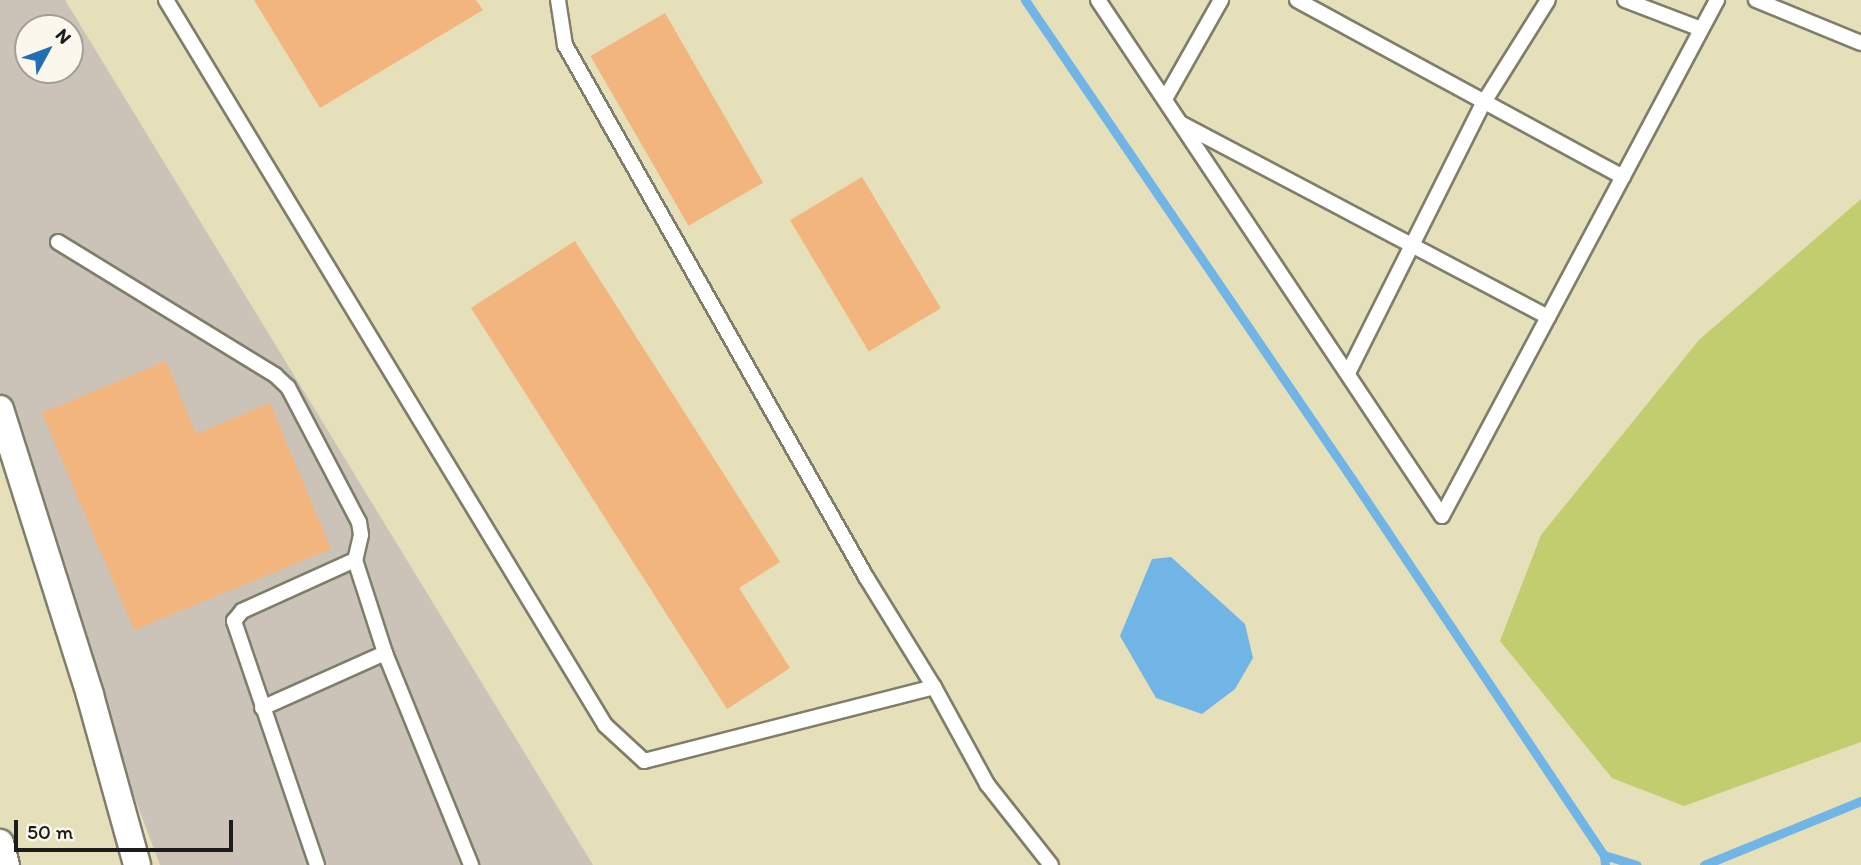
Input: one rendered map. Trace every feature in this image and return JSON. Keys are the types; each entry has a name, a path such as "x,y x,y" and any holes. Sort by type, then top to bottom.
{"street":[{"path":"0,409 90,695 128,862"},
{"path":"0,843 6,865"}],"lane":[{"path":"166,0 605,725 644,761 934,687"},
{"path":"558,0 565,45 859,565 934,687 987,784 1051,865"},
{"path":"1098,0 1442,516 1717,0"},
{"path":"1165,99 1221,0"},
{"path":"1297,0 1623,177"},
{"path":"1348,373 1484,102 1548,0"},
{"path":"1625,0 1701,29"},
{"path":"1756,0 1861,43"},
{"path":"1181,123 1548,317"},
{"path":"58,242 275,374 288,387 359,522 361,536 355,560 384,653 471,865"},
{"path":"317,865 234,621 242,611 355,560"},
{"path":"262,708 384,653"}],"shaded area":[{"path":"0,0 65,0 74,14 14,14 14,84 84,84 84,31 593,865 160,865 0,440"}],"green space":[{"path":"1861,199 1861,742 1684,806 1612,778 1500,641 1541,535 1699,340"}],"water":[{"path":"1171,557 1245,624 1253,658 1235,689 1202,714 1156,698 1120,636 1152,559"}],"building":[{"path":"254,0 476,0 483,10 320,108"},
{"path":"665,13 763,183 689,226 591,56"},
{"path":"862,177 941,308 869,351 790,220"},
{"path":"575,241 780,562 739,588 790,668 727,709 471,308"},
{"path":"166,361 196,434 270,403 331,549 134,630 42,413"}],"waterway":[{"path":"1025,0 1352,479 1604,855 1605,865"},
{"path":"1704,865 1861,801"},
{"path":"1604,855 1636,865"}]}
